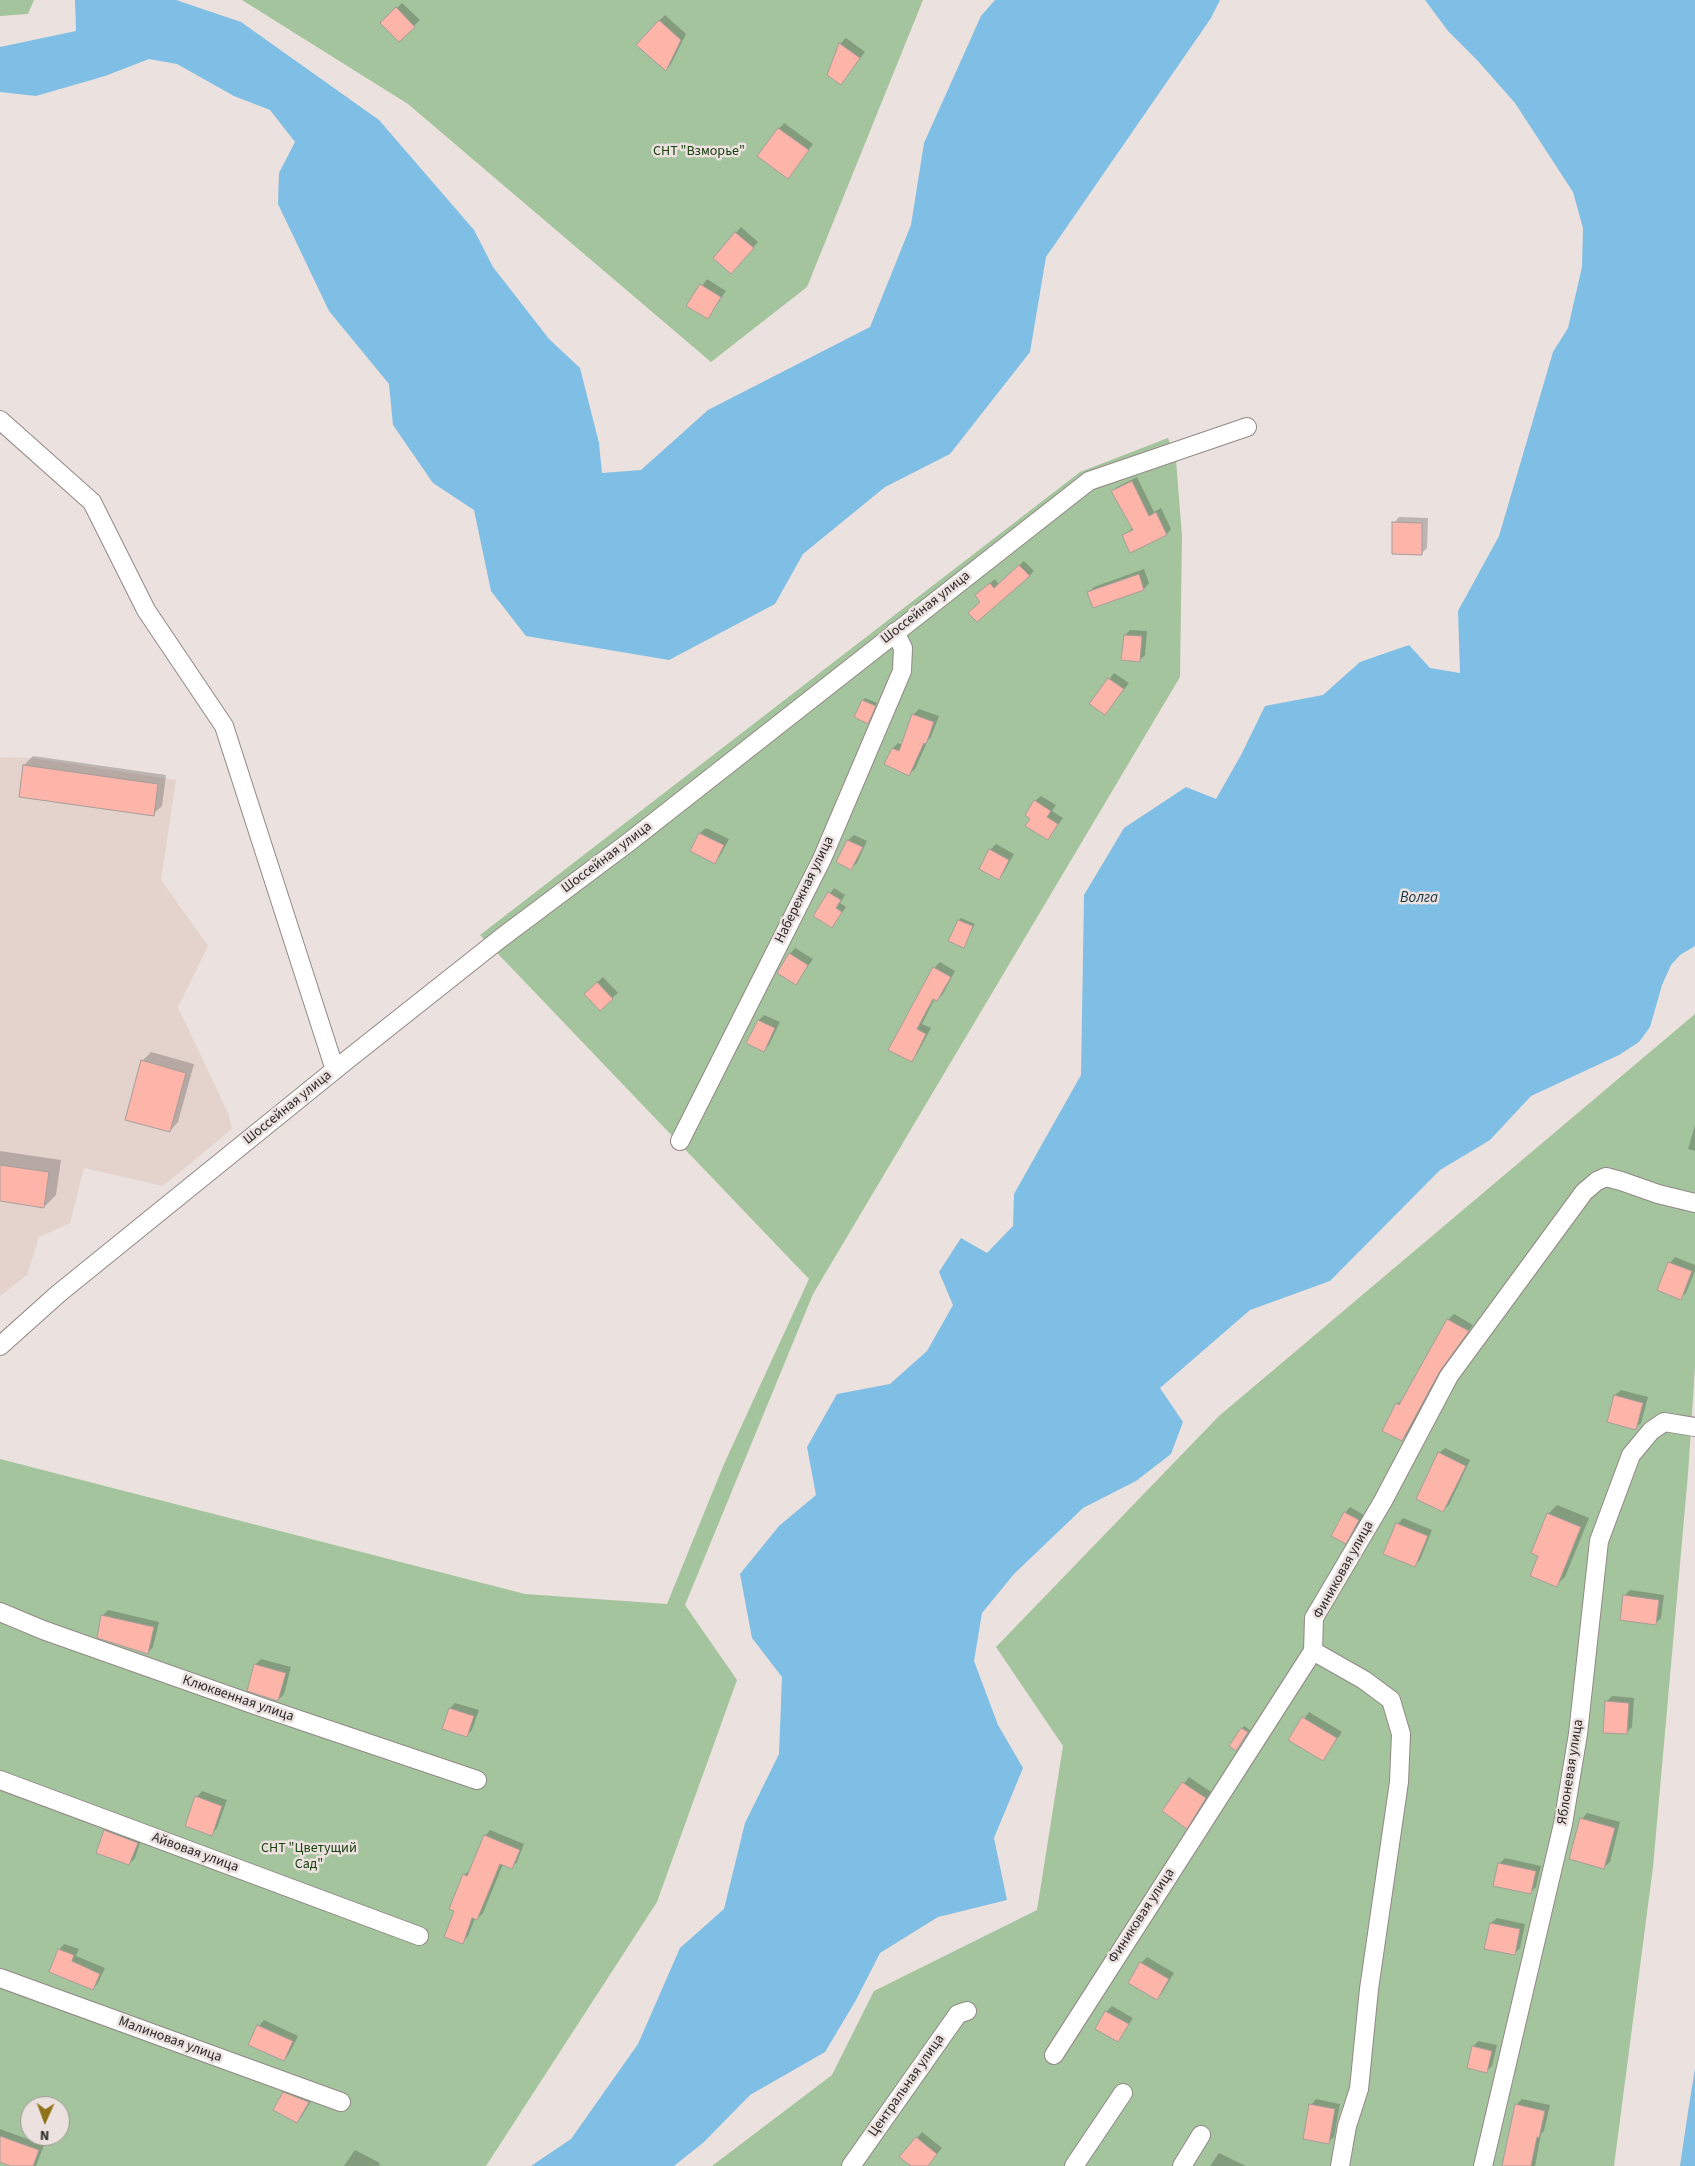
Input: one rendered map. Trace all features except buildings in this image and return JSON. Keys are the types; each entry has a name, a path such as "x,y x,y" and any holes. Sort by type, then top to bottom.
{"street":[{"path":"0,420 92,502 146,610 224,726 335,1070"},
{"name":"Шоссейная улица","path":"0,1346 58,1294 335,1070 497,942 637,836 1089,481 1247,427"},
{"name":"Набережная улица","path":"680,1141 822,858 902,671 903,648 895,632"},
{"name":"Финиковая улица","path":"1054,2055 1314,1652 1314,1618 1383,1501 1449,1376 1584,1192 1597,1181 1606,1177 1658,1194 1695,1203"},
{"name":"Яблоневая улица","path":"1483,2166 1563,1824 1578,1734 1599,1541 1631,1455 1651,1431 1664,1422 1695,1427"},
{"name":"Клюквенная улица","path":"0,1612 43,1630 258,1706 477,1780"},
{"path":"1314,1652 1364,1680 1391,1700 1401,1734 1399,1782 1369,1989 1360,2089 1347,2126 1340,2166"},
{"name":"Айвовая улица","path":"0,1780 419,1936"},
{"name":"Малиновая улица","path":"0,1978 341,2102"},
{"name":"Центральная улица","path":"852,2166 958,2014 966,2012"},
{"path":"1074,2166 1123,2094"},
{"path":"1182,2166 1201,2135"}],"shaded area":[{"path":"0,757 31,758 176,780 161,880 208,946 178,1007 228,1113 232,1129 163,1186 84,1168 70,1223 39,1237 27,1275 0,1296"}],"green space":[{"path":"0,0 34,0 28,14 0,16"},
{"name":"СНТ \"Взморье\"","path":"242,0 923,0 807,287 711,362 408,104"},
{"name":"СНТ \"Цветущий Сад\"","path":"1168,438 1176,460 1182,536 1180,677 813,1294 685,1605 737,1680 657,1902 486,2166 0,2166 0,1459 525,1594 667,1604 724,1464 809,1279 480,935 1080,472"},
{"path":"1695,1014 1695,1367 1688,1474 1653,1867 1614,2166 712,2166 832,2075 874,1991 1037,1910 1063,1746 996,1647 1219,1416"}],"water":[{"path":"75,0 176,0 241,22 379,120 474,230 493,267 549,339 580,368 599,443 602,473 641,470 708,410 870,327 911,225 924,143 981,16 995,0 1220,0 1211,18 1046,257 1030,352 950,454 885,487 803,554 775,604 669,660 526,636 491,591 474,510 433,483 393,425 389,384 329,311 278,204 279,173 295,142 270,110 234,96 177,64 149,59 105,76 36,96 0,92 0,47 76,31"},
{"name":"Волга","path":"1425,0 1695,0 1695,946 1680,955 1671,965 1662,985 1650,1027 1639,1042 1619,1055 1531,1096 1490,1140 1440,1170 1330,1281 1250,1310 1160,1388 1183,1422 1171,1454 1136,1481 1083,1508 1014,1574 982,1613 974,1661 998,1725 1023,1768 994,1838 1007,1900 938,1917 880,1953 856,2000 825,2052 750,2095 704,2142 674,2166 531,2166 571,2139 638,2044 680,1948 724,1909 745,1823 779,1754 782,1677 752,1638 740,1574 779,1526 816,1495 807,1447 837,1394 890,1384 927,1351 953,1305 939,1272 961,1238 987,1253 1013,1226 1014,1194 1081,1075 1084,895 1124,828 1186,787 1216,799 1241,755 1265,706 1323,695 1360,662 1409,645 1430,668 1460,673 1458,611 1499,536 1553,352 1568,328 1582,267 1583,228 1573,192 1515,103 1448,31"},
{"path":"1695,2068 1695,2166 1680,2166 1688,2112"}]}
